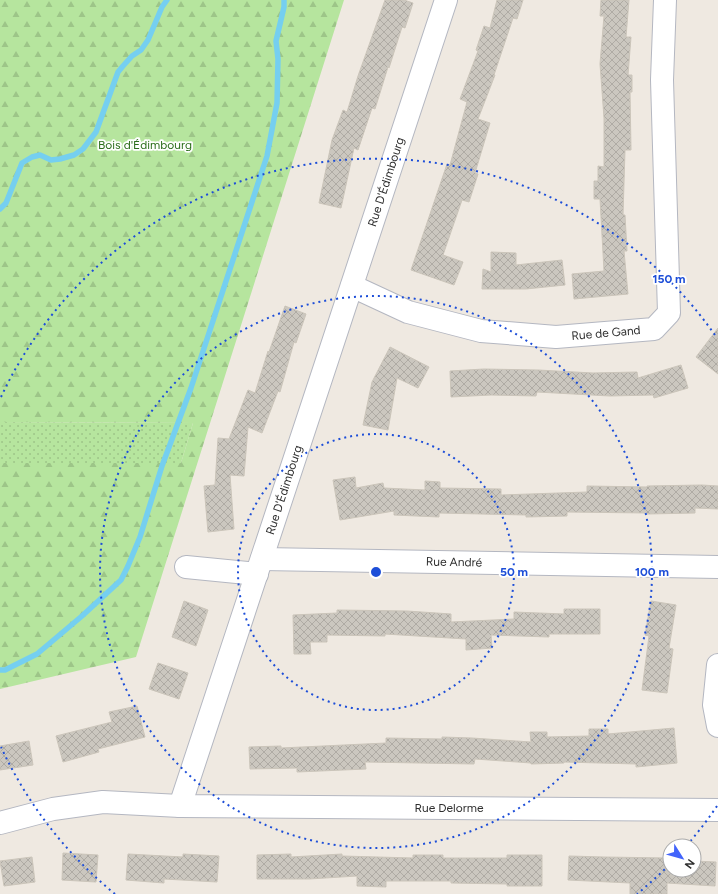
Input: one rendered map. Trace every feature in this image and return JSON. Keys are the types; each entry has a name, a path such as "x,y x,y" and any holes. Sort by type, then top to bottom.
{"street":[{"name":"Rue D'Édimbourg","path":"180,806 446,0"},
{"name":"Rue de Gand","path":"352,286 408,312 481,331 556,337 654,329 669,313 662,80 665,0"},
{"name":"Rue André","path":"186,567 718,567"},
{"path":"718,665 714,705 718,726"},
{"path":"0,823 53,809 103,802 180,806"},
{"name":"Rue Delorme","path":"180,806 718,810"}],"green space":[{"name":"Bois d'Édimbourg","path":"0,0 344,0 136,657 0,689 0,463 181,463 193,423 0,422"},
{"path":"0,422 193,423 181,463 0,463"}],"building":[{"path":"385,0 404,0 413,3 405,28 402,27 375,109 372,108 358,150 354,148 341,208 319,203 332,140 343,110 347,112"},
{"path":"497,0 523,0 517,19 513,18 495,75 478,119 490,123 475,173 478,174 469,202 462,200 443,255 463,262 454,285 411,270 447,164 450,165 467,102 460,99 478,51 476,50 484,26 490,28"},
{"path":"601,0 629,0 626,37 631,37 628,75 632,75 632,92 630,92 631,150 625,150 623,215 625,215 627,251 624,251 628,294 574,299 572,274 604,271 600,199 594,199 594,181 598,181 598,166 604,167 604,118 600,64 604,16 600,16"},
{"path":"491,252 516,253 516,265 562,260 565,285 526,289 482,289 483,269 491,272"},
{"path":"285,306 306,314 296,343 294,342 280,392 278,391 262,433 248,427 244,476 230,475 234,529 208,532 204,486 215,485 218,438 229,439 248,390 255,393 268,351 269,352"},
{"path":"718,328 718,374 696,357"},
{"path":"390,347 429,367 418,388 397,378 388,430 363,425 372,382"},
{"path":"681,365 688,388 654,398 653,395 610,396 537,392 536,396 491,395 451,397 450,371 484,369 593,373 637,372 638,378"},
{"path":"355,477 356,488 383,483 384,488 425,490 425,481 440,482 440,488 501,489 501,495 587,492 587,486 718,486 718,509 695,508 695,513 647,514 567,512 567,516 526,517 526,515 439,513 439,517 394,515 394,511 340,520 333,480"},
{"path":"184,601 208,610 196,646 172,637"},
{"path":"651,601 676,605 669,648 673,649 667,693 642,690 649,636 645,635"},
{"path":"564,609 600,609 600,634 549,634 549,637 491,635 492,648 466,650 466,639 385,634 385,636 327,635 327,642 310,642 311,654 294,654 293,615 337,613 337,610 407,611 451,614 451,622 514,619 514,612 564,614"},
{"path":"158,663 188,673 179,699 149,689"},
{"path":"137,706 145,737 98,749 99,752 63,762 56,736 112,722 109,712"},
{"path":"674,728 677,763 636,767 636,764 564,762 531,764 475,759 474,764 365,762 366,769 297,772 297,768 250,769 249,747 281,746 281,748 386,743 386,738 442,739 442,737 531,742 530,732 547,732 547,737 589,736 589,729 608,729 608,734"},
{"path":"29,741 33,765 0,770 0,746"},
{"path":"63,853 98,855 96,882 62,880"},
{"path":"128,854 183,857 183,854 219,856 217,882 164,879 164,883 126,880"},
{"path":"291,854 291,857 342,854 342,856 413,858 413,855 443,855 443,858 507,858 507,855 542,855 542,886 451,883 451,881 386,881 386,887 357,886 357,876 309,879 257,879 257,855"},
{"path":"569,856 662,858 662,878 702,878 702,861 716,862 715,886 667,883 667,894 630,894 630,883 568,880"},
{"path":"32,857 35,882 4,886 0,861"}],"waterway":[{"path":"0,209 6,203 22,163 32,157 40,155 51,160 60,159 74,155 83,149 96,132 118,72 132,56 141,50 148,40 162,7 167,0"},
{"path":"0,670 5,670 37,654 82,616 121,580 128,566 140,537 162,466 191,388 267,156 277,103 278,59 276,41 284,7 284,0"}]}
